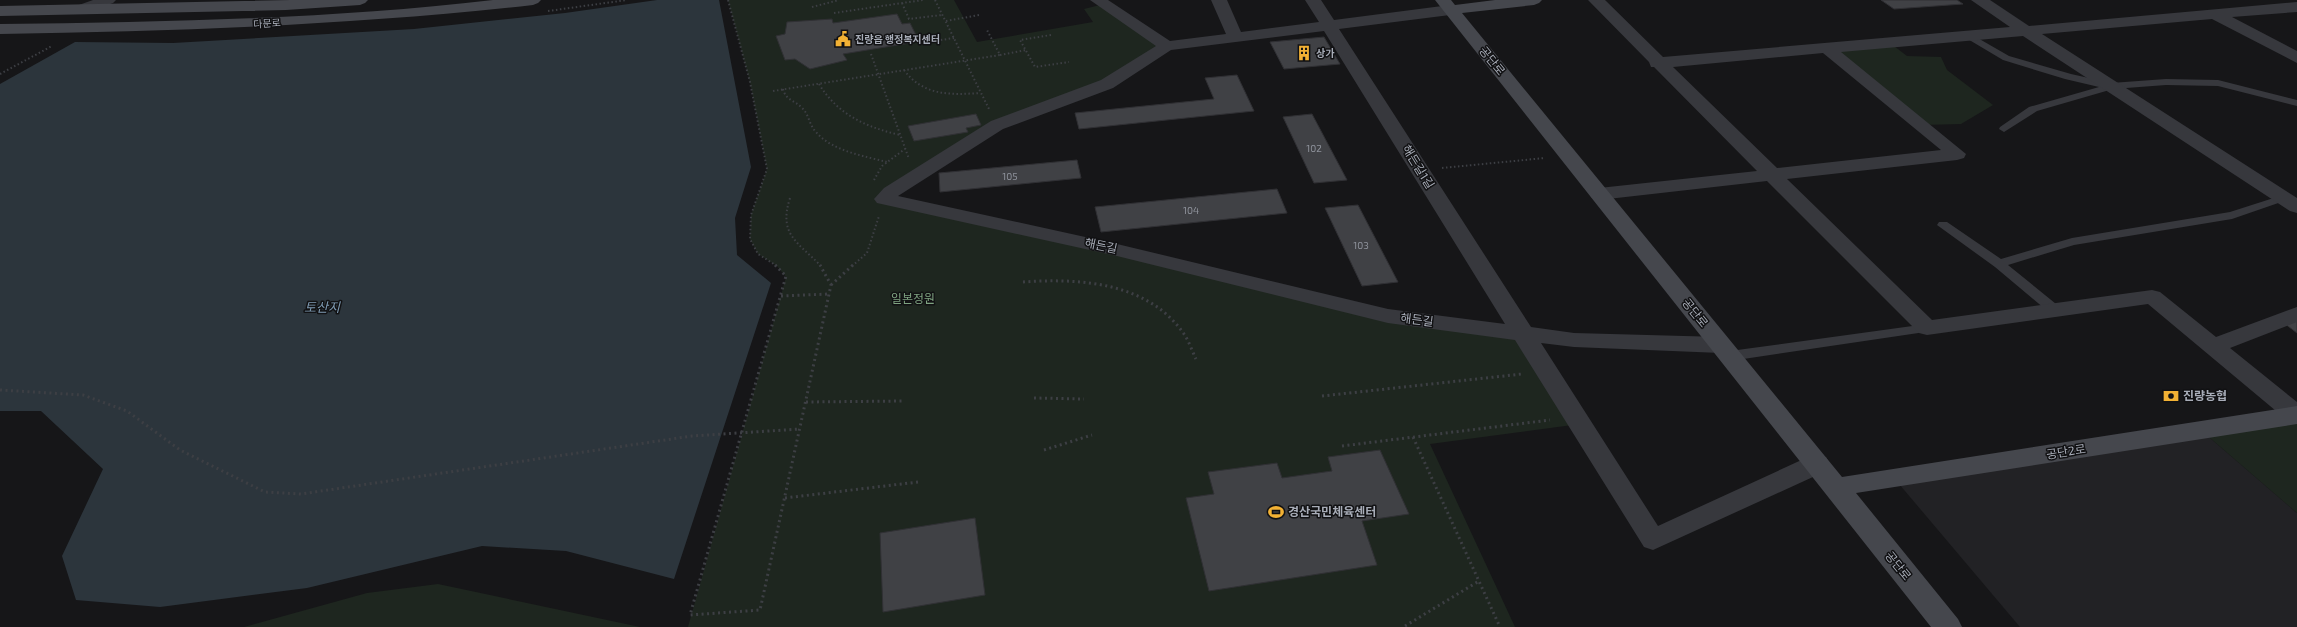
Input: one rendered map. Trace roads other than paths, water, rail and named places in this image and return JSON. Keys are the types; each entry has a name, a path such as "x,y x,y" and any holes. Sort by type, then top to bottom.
{"main road":[{"name":"다문로","path":"0,10 82,9 360,0"},
{"name":"다문로","path":"0,29 254,24 457,10 533,0"},
{"path":"1446,5 1534,0"},
{"name":"공단로","path":"1446,5 1948,627"},
{"name":"공단2로","path":"1836,487 2297,415"}],"street":[{"path":"82,9 108,0"},
{"path":"1098,0 1167,46 1328,26 1446,5"},
{"path":"1219,0 1236,38"},
{"name":"해든길1길","path":"1313,0 1654,540 1817,464"},
{"path":"1596,0 1657,63 1927,328 2152,297 2297,415"},
{"path":"1979,0 2290,202"},
{"path":"2284,0 2297,7"},
{"path":"1657,63 2297,7"},
{"path":"2216,15 2297,58"},
{"name":"해든길","path":"1167,46 1107,84 997,125 915,176 891,192 884,199 1117,250 1388,316 1574,340 1725,350"},
{"path":"1599,194 1770,173 1957,154 1826,48"},
{"path":"2213,346 2297,314"}],"lane":[{"path":"1969,36 2006,58 2069,78 2112,86"},
{"path":"2004,129 2033,109 2112,86 2166,82 2218,83 2297,104"},
{"path":"1999,264 2072,242 2232,215 2290,202"},
{"path":"1943,225 1999,264 2056,311"},
{"path":"1725,350 1927,328"}],"water":[{"name":"토산지","path":"657,0 719,0 751,167 735,218 737,255 771,283 674,579 566,551 482,546 307,588 160,607 76,600 62,556 103,469 41,411 0,411 0,84 75,42 173,43 414,29 565,13"}],"place":[{"name":"진량읍 행정복지센터","path":"843,39"},
{"name":"상가","path":"1304,53"},
{"name":"진량농협","path":"2171,396"},
{"name":"경산국민체육센터","path":"1276,512"}],"park label":[{"name":"일본정원","path":"913,299"}]}
